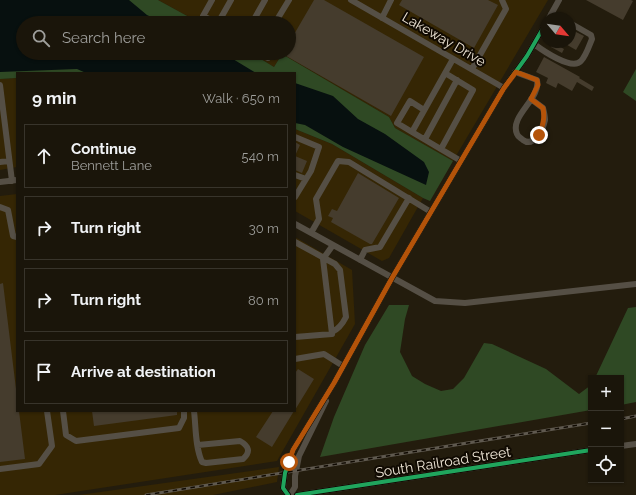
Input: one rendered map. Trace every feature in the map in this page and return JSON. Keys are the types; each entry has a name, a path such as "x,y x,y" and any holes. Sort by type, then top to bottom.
{"street":[{"path":"204,16 212,0"},
{"path":"221,16 231,0"},
{"path":"256,16 265,0"},
{"path":"279,16 289,0"},
{"name":"Lakeway Drive","path":"351,0 504,88"},
{"path":"382,18 391,0"},
{"path":"472,69 506,10 502,0"},
{"path":"552,12 559,0"},
{"path":"534,44 547,53 574,65 581,62 592,39 591,35 576,26"},
{"path":"334,383 321,414 299,456 295,476 295,487 289,495 283,488 285,473 293,450 334,383 392,278 504,88 540,34"},
{"path":"412,132 453,58"},
{"path":"516,72 537,80 538,85 519,117 516,126 516,132 520,138 526,142 534,140 539,135 544,120 543,108 531,99"},
{"path":"440,149 473,90 445,73"},
{"path":"425,140 457,80"},
{"path":"0,86 2,120 14,181 0,182"},
{"path":"424,110 410,101 397,123 461,161"},
{"path":"296,137 319,147 312,171 296,195"},
{"path":"0,162 9,161"},
{"path":"311,233 319,219 316,199 338,161 349,162 431,212"},
{"path":"296,175 306,179"},
{"path":"360,260 365,250 380,247 409,198"},
{"path":"0,207 8,210 13,236 16,237"},
{"path":"296,225 435,301 465,303 636,284"},
{"path":"296,243 323,259 335,264 340,270 346,316 344,321 337,330 332,332 332,334 296,337"},
{"path":"332,332 323,259 333,246"},
{"path":"296,359 324,354 343,366"},
{"path":"0,469 38,464 52,446 47,412"},
{"path":"63,412 66,435 76,441 179,428 184,418 184,412"},
{"path":"194,412 199,455 202,462 206,463 243,459 247,456 249,451 247,446 240,441 198,444"},
{"path":"624,446 636,444"},
{"name":"South Railroad Street","path":"297,495 588,450"}],"shaded area":[{"path":"0,0 129,0 149,16 16,16 16,60 235,60 254,72 84,72 77,69 0,72"},
{"path":"158,0 548,0 453,161 395,128 389,117 292,60 296,60 296,16 187,16"},
{"path":"262,60 278,60 274,67"},
{"path":"16,78 16,167 0,170 0,79"},
{"path":"296,83 333,96 358,119 385,134 424,162 429,172 426,185 343,147 305,125 296,123"},
{"path":"296,129 332,144 423,198 389,258 382,261 296,212"},
{"path":"16,194 16,412 296,412 296,238 352,270 355,324 277,461 55,495 0,495 0,196"},
{"path":"279,467 277,482 213,495 79,495"}],"green space":[{"path":"0,0 158,0 187,16 16,16 16,60 262,60 274,67 278,60 292,60 389,117 395,128 453,161 430,201 332,144 296,129 296,72 16,72 16,78 0,79"},
{"path":"636,69 636,101 623,92"},
{"path":"389,305 409,305 405,319 400,352 412,376 425,384 441,391 453,389 464,378 484,343 492,344 546,369 579,394 588,387 588,411 320,457 334,417 365,345"},
{"path":"636,307 636,402 624,404 624,375 596,375 628,308"}],"building":[{"path":"314,0 324,0 424,57 391,116 293,60 296,60 296,31"},
{"path":"402,0 488,0 498,5 474,48 399,5"},
{"path":"586,0 631,0 633,1 623,20"},
{"path":"576,32 584,36 576,50 572,48 576,48"},
{"path":"553,48 564,49 562,53"},
{"path":"544,57 580,77 579,78 594,87 592,91 577,82 572,91 558,83 556,88 546,83 548,78 536,72"},
{"path":"296,143 300,145 296,154"},
{"path":"296,156 307,161 302,173 296,170"},
{"path":"358,173 399,198 372,244 331,222 333,218 328,216 332,209 337,211"},
{"path":"3,283 16,389 16,412 19,412 25,459 0,462 0,284"},
{"path":"298,369 314,379 296,408 296,372"},
{"path":"92,412 177,412 177,415 94,426"},
{"path":"272,412 293,412 272,447 256,437"}],"railway":[{"path":"624,418 636,416"},
{"path":"146,495 588,423"}],"cycle path":[{"path":"288,495 283,488 285,473 293,450 334,383 392,278 504,88 527,56 540,33"},
{"path":"297,495 588,450"}],"route":[{"path":"289,462 293,450 334,383 392,278 504,88 516,72 537,80 538,85 531,99 543,108 544,120 539,135"}]}
